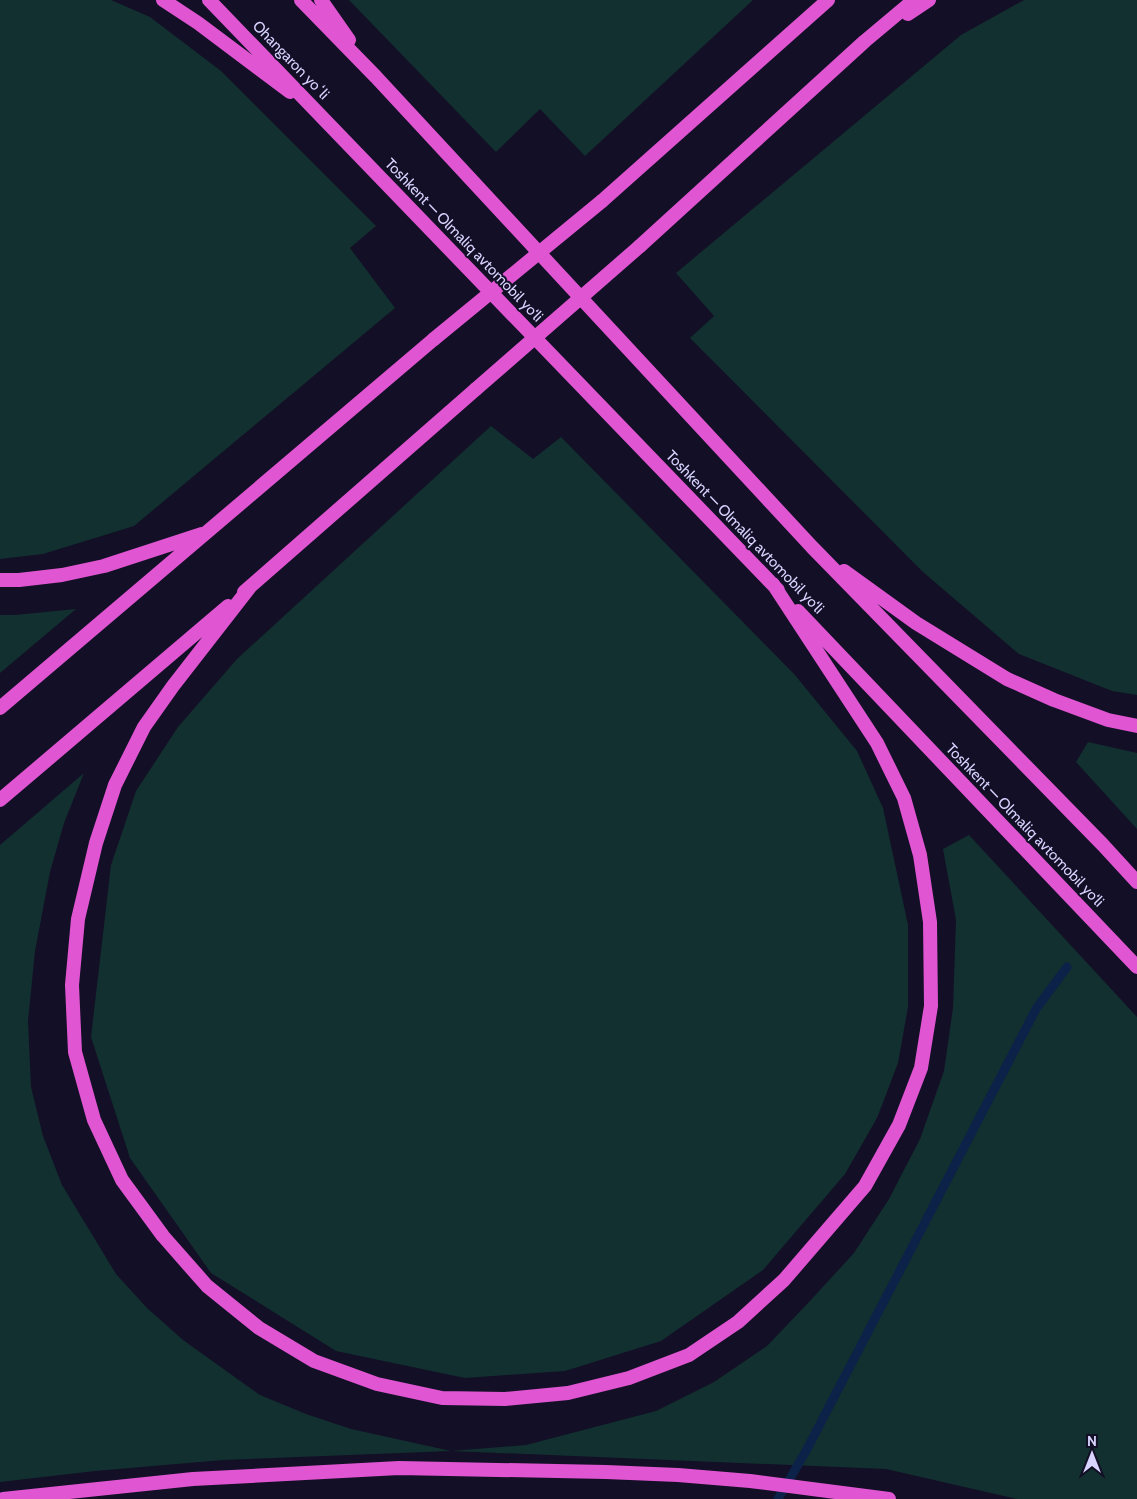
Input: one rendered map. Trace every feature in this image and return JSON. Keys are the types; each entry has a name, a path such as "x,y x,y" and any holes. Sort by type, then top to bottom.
{"highway":[{"path":"163,0 198,23 328,122"},
{"name":"Ohangaron yoʻli","path":"209,0 328,122"},
{"path":"301,0 376,77 812,547 1137,882"},
{"path":"321,0 376,77"},
{"path":"0,800 250,587 640,246 865,41 914,0"},
{"path":"865,41 929,0"},
{"path":"0,708 434,339 602,201 826,1"},
{"name":"Toshkent — Olmaliq avtomobil yo‘li","path":"328,122 1137,967"},
{"path":"0,580 20,580 62,575 104,566 208,532"},
{"path":"812,547 916,623 1007,679 1054,700 1108,720 1137,726"},
{"path":"250,587 173,686 144,727 115,785 96,843 78,919 72,985 75,1052 94,1120 122,1180 163,1236 208,1286 259,1328 314,1361 378,1384 442,1398 505,1399 568,1393 628,1378 689,1355 738,1322 784,1280 865,1186 899,1125 921,1068 931,1006 930,922 920,855 904,798 878,743 772,584"},
{"path":"3,1499 193,1478 399,1468 678,1475 750,1481 889,1499"}],"green space":[{"path":"0,0 111,0 150,17 221,71 376,226 350,248 395,308 134,526 43,554 0,559"},
{"path":"349,0 753,0 585,156 540,109 496,152"},
{"path":"1024,0 1137,0 1137,695 1112,691 1019,654 923,572 690,338 714,316 676,273 961,35"},
{"path":"491,426 533,459 561,437 795,675 857,751 883,808 908,925 908,1007 898,1063 877,1118 845,1174 763,1270 661,1341 565,1371 465,1378 336,1351 211,1273 130,1158 91,1037 111,865 136,791 178,727 237,659"},
{"path":"76,609 0,673 0,615"},
{"path":"1088,742 1137,753 1137,829 1076,762"},
{"path":"84,773 64,823 50,872 35,951 28,1021 31,1087 43,1136 62,1185 116,1274 147,1308 183,1340 260,1395 306,1414 351,1429 451,1451 223,1460 95,1471 0,1482 0,845"},
{"path":"969,835 1137,1017 1137,1499 1017,1499 886,1469 451,1451 526,1445 656,1411 714,1382 767,1346 854,1253 889,1199 920,1139 944,1071 953,1008 956,920 943,849"}],"waterway":[{"path":"778,1499 806,1451 1036,1009 1067,967"}]}
